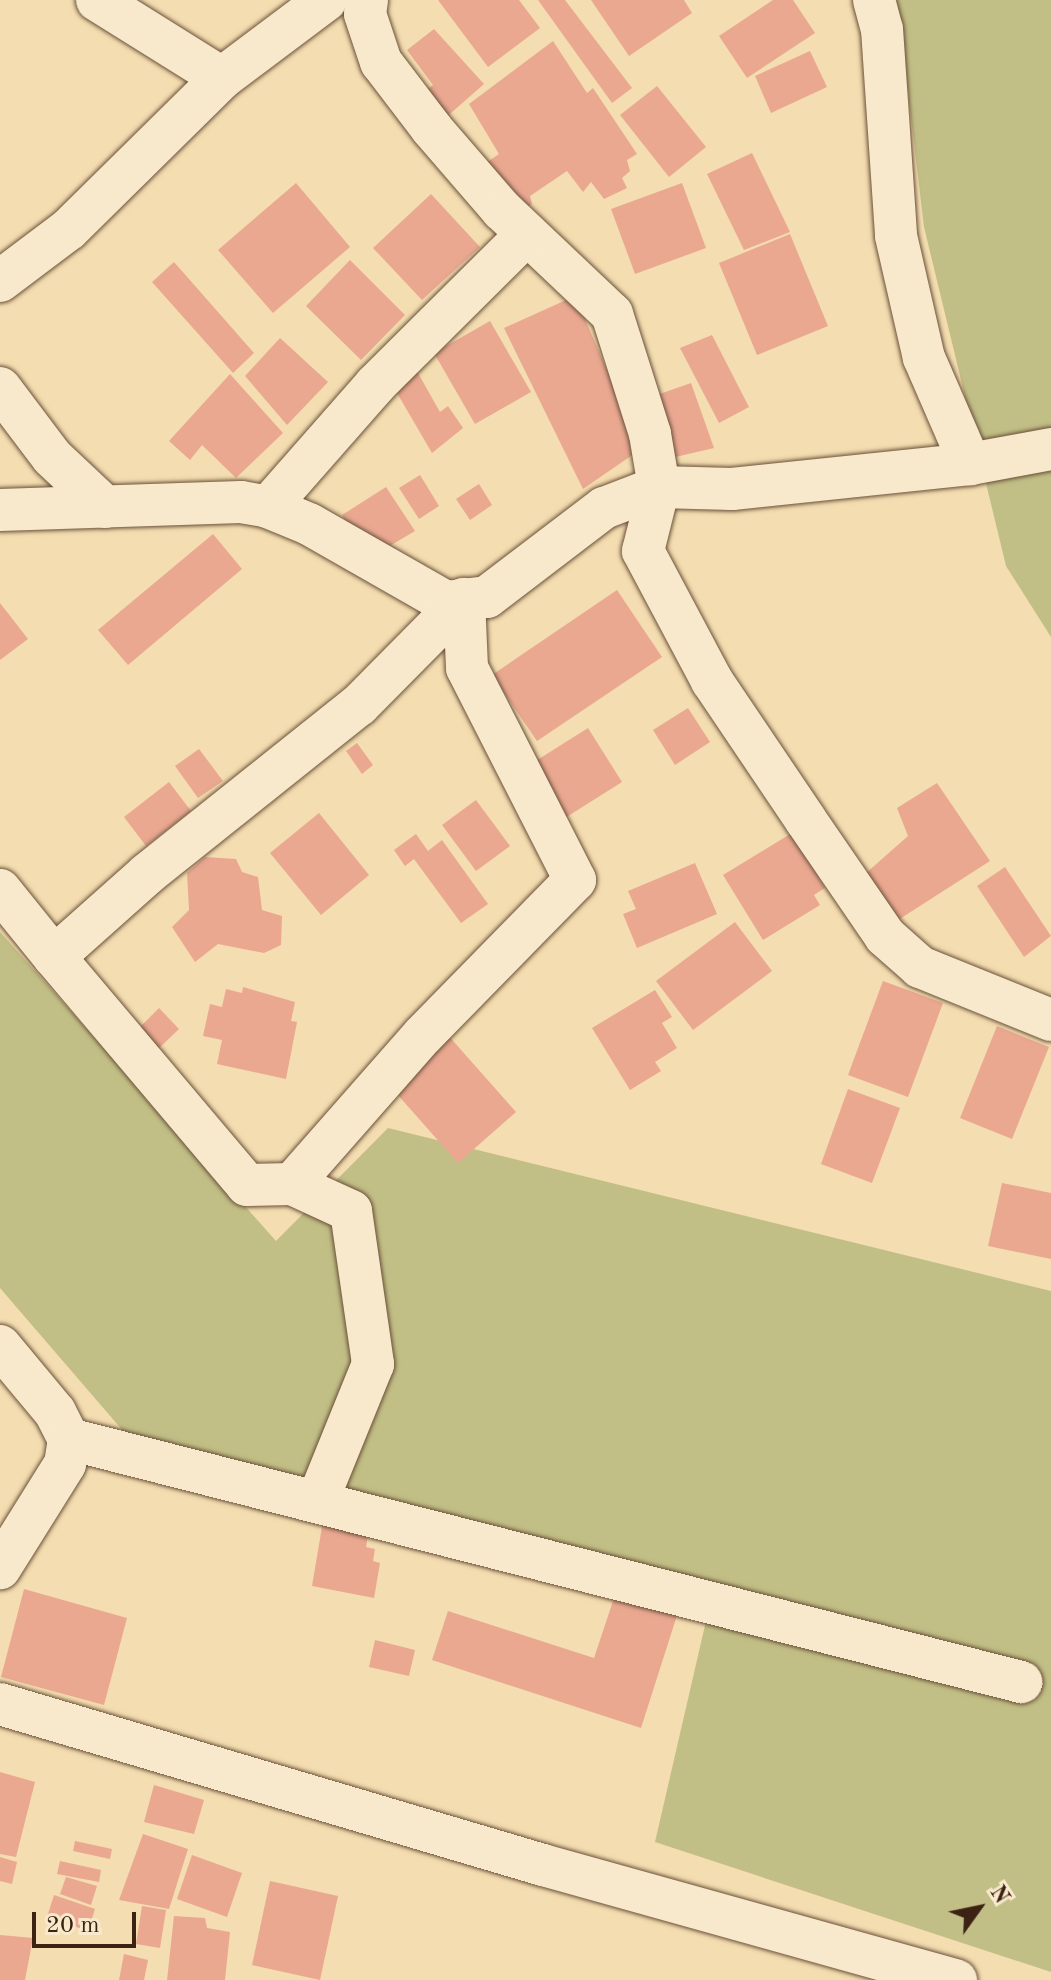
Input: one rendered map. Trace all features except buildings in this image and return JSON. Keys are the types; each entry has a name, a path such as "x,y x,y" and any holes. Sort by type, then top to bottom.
{"street":[{"path":"97,0 222,78"},
{"path":"0,281 69,229 222,78 326,0"},
{"path":"367,0 365,14 381,62 432,129 527,234 612,314 650,434 659,487 643,551 712,681 885,936 920,967 1051,1020"},
{"path":"874,0 882,29 896,236 924,358 970,464"},
{"path":"268,507 375,385 527,234"},
{"path":"0,388 52,457 105,507"},
{"path":"0,510 241,502 268,507 309,524 446,602 487,597 604,508 659,487 732,489 970,464 1051,449"},
{"path":"54,957 147,874 359,705 464,599"},
{"path":"292,1184 423,1035 575,880 467,668 464,599"},
{"path":"0,890 247,1185 292,1184 351,1211 373,1364 317,1502"},
{"path":"0,1346 55,1412 69,1439 65,1464 0,1568"},
{"path":"69,1439 1021,1682"},
{"path":"0,1704 543,1865 956,1980"}],"shaded area":[{"path":"897,0 1051,0 1051,637 1006,566 924,227"},
{"path":"0,932 276,1241 388,1128 1051,1291 1051,1972 655,1842 715,1582 136,1446 0,1288"}]}
